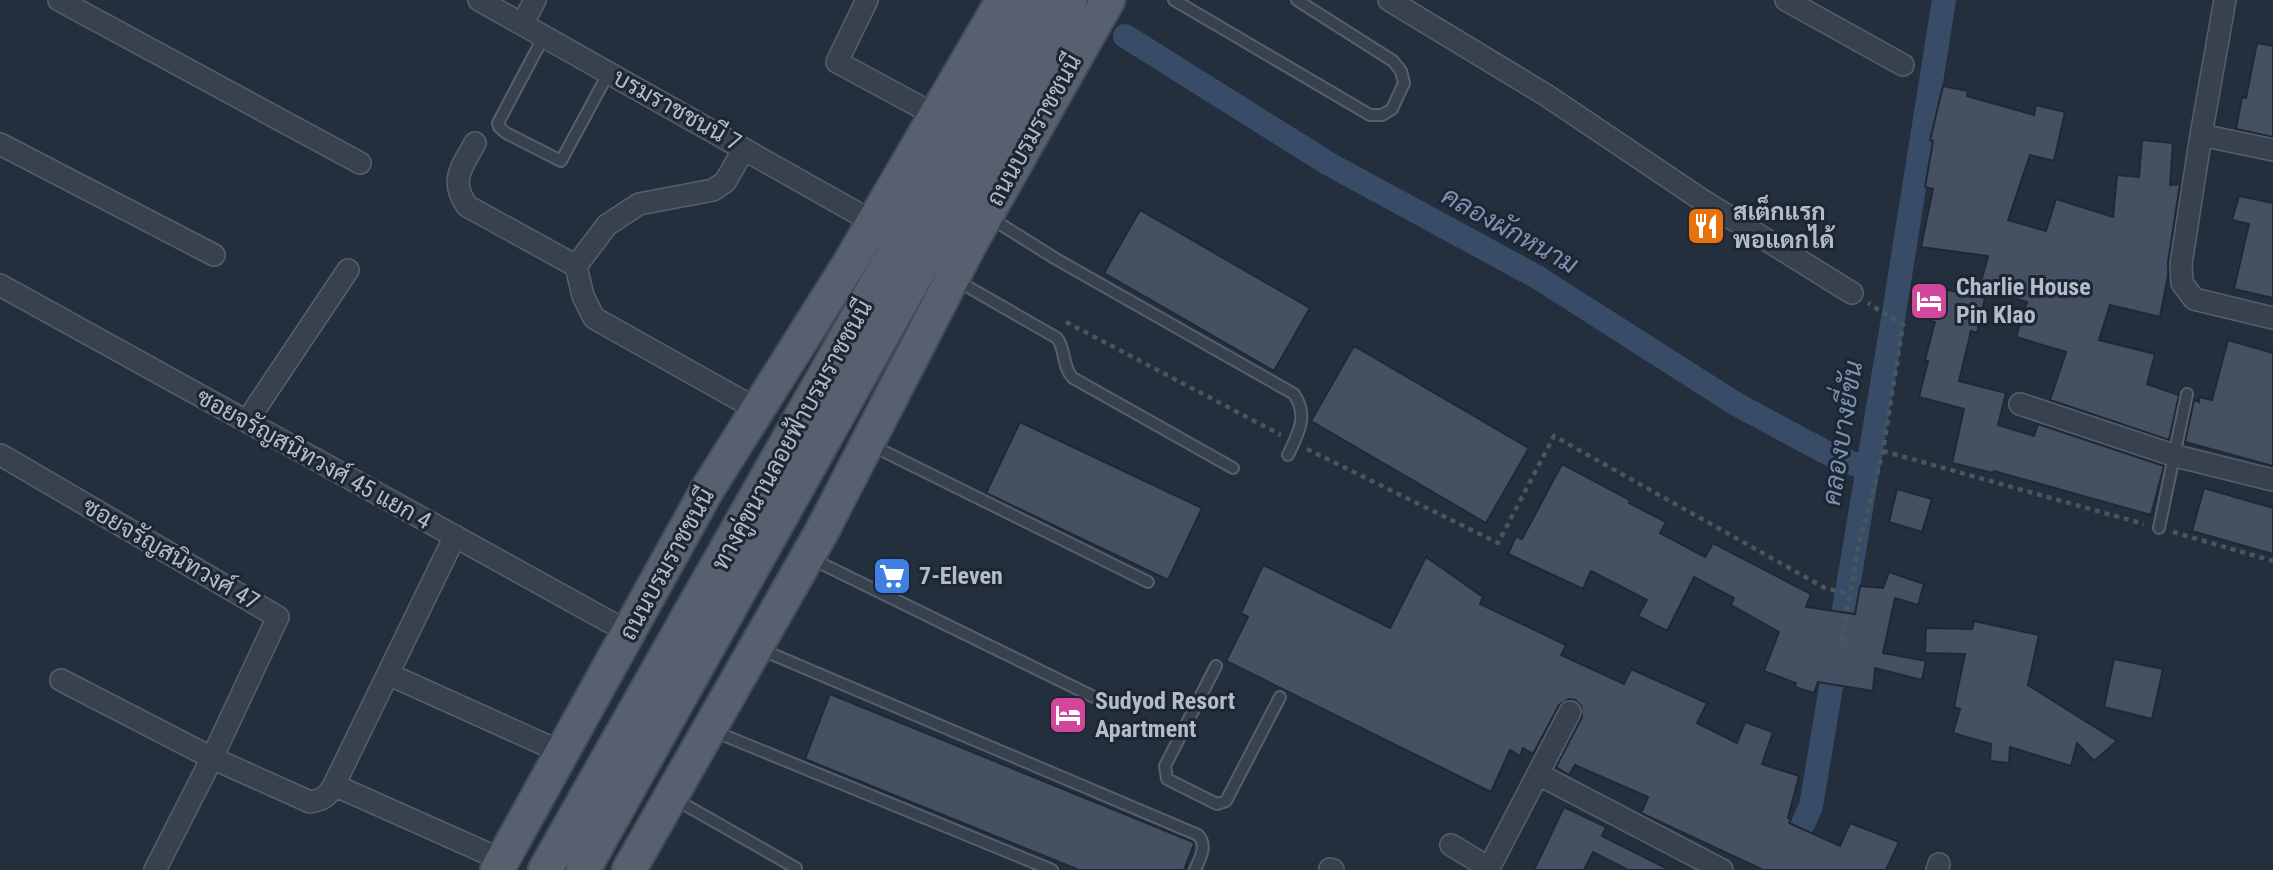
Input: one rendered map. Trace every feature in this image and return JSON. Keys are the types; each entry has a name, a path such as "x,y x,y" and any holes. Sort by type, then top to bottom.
{"main road":[{"name":"ถนนบรมราชชนนี","path":"509,867 561,752 707,490 849,264 1003,0"},
{"name":"ทางคู่ขนานลอยฟ้าบรมราชชนนี","path":"545,870 1037,0"},
{"name":"ทางคู่ขนานลอยฟ้าบรมราชชนนี","path":"583,870 1070,0"},
{"name":"ถนนบรมราชชนนี","path":"629,870 807,557 987,216 1108,0"},
{"name":"ถนนบรมราชชนนี","path":"509,867 612,726 771,454 790,414 849,264"},
{"name":"ถนนบรมราชชนนี","path":"596,870 662,755 792,515 842,438 948,289"}],"street":[{"path":"59,0 360,163"},
{"name":"บรมราชชนนี 7","path":"479,0 873,222"},
{"path":"523,23 535,0"},
{"path":"867,0 837,62 935,115"},
{"path":"1389,0 1546,95 1702,200 1852,293"},
{"path":"1786,0 1902,65"},
{"path":"2225,0 2181,264 2182,283 2194,299 2273,317"},
{"path":"2201,135 2273,150"},
{"path":"0,144 214,254"},
{"path":"475,144 458,175 458,190 467,206 576,266 583,296 594,318 758,410"},
{"path":"576,266 607,225 639,204 713,190 725,182 744,149"},
{"path":"247,422 348,270"},
{"name":"ซอยจรัญสนิทวงศ์ 45 แยก 4","path":"0,285 628,632"},
{"path":"2020,404 2176,456 2273,480"},
{"name":"ซอยจรัญสนิทวงศ์ 47","path":"1,455 278,617 212,758 155,870"},
{"path":"61,680 212,758 310,802 320,800 328,796 334,785 455,536"},
{"path":"388,674 561,752"},
{"path":"1451,845 1489,869 1570,712"},
{"path":"1538,774 1723,870"},
{"path":"334,785 509,867"}],"lane":[{"path":"1174,0 1370,115 1382,116 1392,109 1404,83 1401,71 1393,61 1297,0"},
{"path":"544,36 499,121 499,127 506,133 561,161 609,72"},
{"path":"987,216 1056,259 1294,394 1302,413 1300,429 1288,455"},
{"path":"948,289 1057,338 1064,350 1068,373 1073,378 1233,468"},
{"path":"2159,528 2188,394"},
{"path":"868,444 1148,582"},
{"path":"807,557 1100,700"},
{"path":"756,647 1198,835 1204,847 1195,870"},
{"path":"1216,666 1165,766 1165,773 1167,779 1217,804 1226,801 1280,697"},
{"path":"709,729 1052,870"},
{"path":"671,797 796,868"}],"path":[{"path":"1840,650 1859,545 1883,451 1903,326 1852,293"},
{"path":"1055,316 1349,472 1498,543 1554,436 1825,588 1850,594"},
{"path":"1883,451 2273,561"}],"building":[{"path":"2257,43 2273,46 2273,137 2236,129 2242,97 2246,98"},
{"path":"1943,86 1968,91 1967,96 2034,115 2036,105 2065,112 2054,161 2030,155 2008,220 2046,231 2056,199 2113,217 2117,175 2139,177 2142,140 2173,143 2170,185 2180,184 2160,317 2110,305 2099,340 2155,354 2147,384 2179,395 2169,440 2050,400 2066,352 2016,337 2027,302 1979,289 1988,256 1921,247 1933,189 1925,187 1933,141 1930,140"},
{"path":"2239,196 2273,203 2273,298 2234,289 2249,224 2232,220"},
{"path":"1140,210 1310,308 1274,371 1104,273"},
{"path":"1935,287 1985,298 1977,333 1971,331 1959,381 2006,393 1998,425 2034,436 2038,424 2164,466 2151,515 1994,471 1993,473 1952,463 1964,409 1919,397 1935,322 1927,319"},
{"path":"2228,340 2273,353 2273,466 2185,442 2194,400 2199,402 2199,397 2212,400"},
{"path":"1354,346 1529,448 1486,523 1311,421"},
{"path":"1020,422 1202,508 1168,580 986,493"},
{"path":"1562,464 1666,522 1660,533 1705,557 1713,543 1811,594 1806,607 1855,614 1860,586 1883,588 1889,572 1924,584 1918,605 1895,598 1883,653 1926,661 1922,680 1875,668 1873,691 1818,682 1814,693 1795,687 1796,683 1764,671 1779,632 1731,605 1734,598 1694,577 1667,631 1638,616 1647,600 1591,571 1583,589 1508,554 1516,536 1522,539"},
{"path":"2204,488 2273,508 2273,554 2192,531"},
{"path":"1897,489 1932,499 1922,532 1889,522"},
{"path":"1426,557 1483,597 1480,604 1566,645 1561,655 1624,684 1631,669 1707,703 1697,723 1737,743 1745,722 1773,732 1762,764 1799,776 1789,823 1840,846 1850,823 1899,842 1886,870 1763,870 1641,813 1648,797 1575,765 1569,775 1556,767 1582,717 1581,706 1575,700 1569,699 1559,705 1533,754 1523,748 1520,756 1510,750 1491,792 1226,661 1248,617 1241,613 1263,565 1390,628"},
{"path":"1974,621 2039,635 2028,685 2117,741 2094,761 2077,743 2071,766 2010,747 2009,763 1990,761 1991,744 1953,733 1960,709 1954,707 1965,654 1925,653 1926,628 1972,629"},
{"path":"2114,659 2163,669 2152,719 2104,707"},
{"path":"830,694 1193,842 1184,870 1079,870 805,759"},
{"path":"1564,807 1606,827 1602,836 1670,870 1628,870 1593,852 1584,870 1534,870"}],"waterway":[{"name":"คลองบางยี่ขัน","path":"1782,870 1811,806 1944,0"},
{"name":"คลองผักหนาม","path":"1125,36 1329,164 1537,277 1736,404 1833,456 1868,469"}],"place":[{"name":"สเต็กแรก พอแดกได้","path":"1706,226"},
{"name":"Charlie House Pin Klao","path":"1929,301"},
{"name":"7-Eleven","path":"892,576"},
{"name":"Sudyod Resort Apartment","path":"1068,715"}]}
